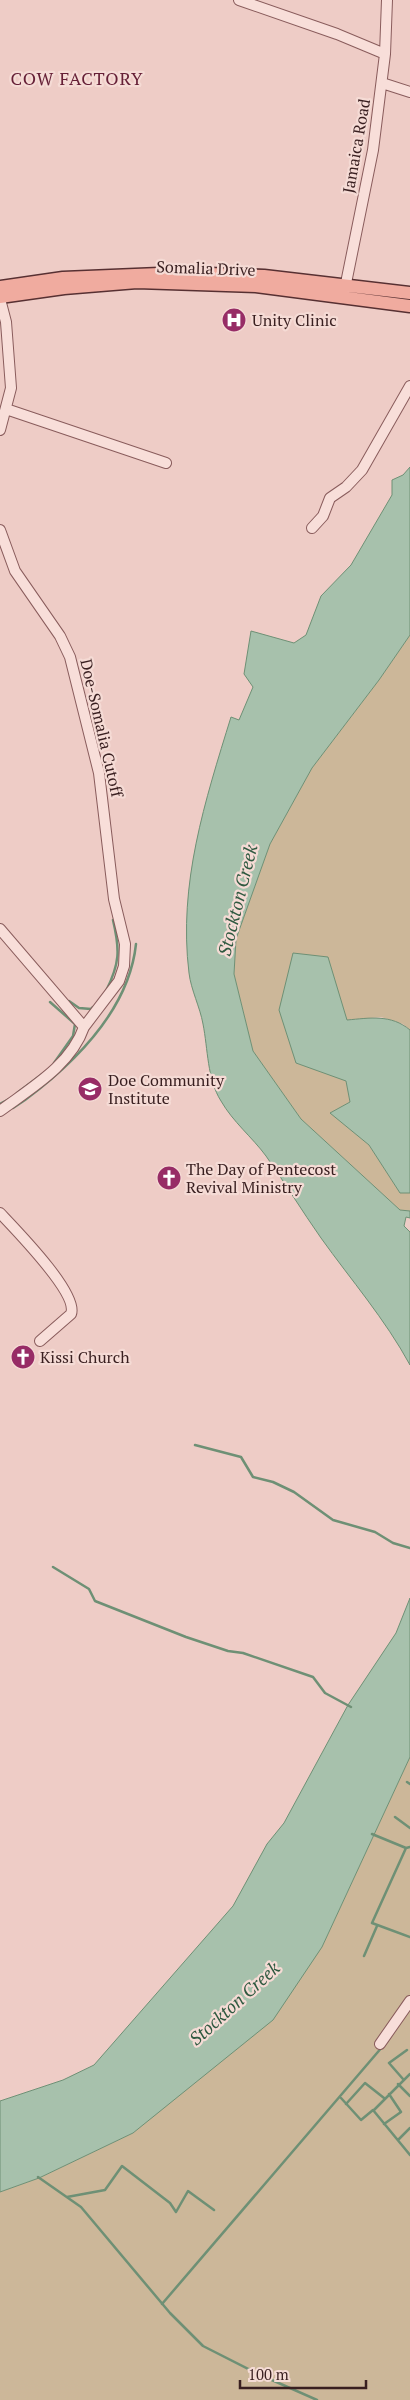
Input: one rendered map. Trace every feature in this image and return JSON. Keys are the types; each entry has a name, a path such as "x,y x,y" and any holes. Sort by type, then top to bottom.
{"main road":[{"name":"Somalia Drive","path":"0,287 63,278 183,273 264,276 410,306"},
{"name":"Somalia Drive","path":"0,298 64,288 137,282 410,293"}],"street":[{"path":"239,0 337,34 385,54"},
{"name":"Jamaica Road","path":"344,291 373,150 385,54 387,0"},
{"path":"382,83 410,92"},
{"path":"0,298 6,322 10,388 0,430"},
{"path":"312,528 323,516 330,498 346,487 362,470 410,386"},
{"path":"6,410 166,464"},
{"name":"Doe-Somalia Cutoff","path":"0,530 15,571 60,636 70,657 100,773 114,899 125,944 124,966 119,982 84,1028 75,1047 54,1070 0,1111"},
{"path":"0,928 84,1028"},
{"path":"0,1213 62,1286 72,1305 71,1314 40,1341"},
{"path":"380,2044 410,2001"}],"shaded area":[{"path":"410,635 410,1030 403,1024 381,1017 347,1020 296,1063 346,1080 350,1102 331,1113 369,1145 400,1193 410,1193 410,1211 400,1210 301,1119 253,1051 234,974 236,939 270,844 312,768 379,680"},
{"path":"410,1757 410,2400 0,2400 0,2192 39,2178 133,2133 322,1947"}],"water":[{"name":"Stockton Creek","path":"410,467 410,635 379,680 312,768 270,844 236,939 234,974 253,1051 301,1119 400,1210 410,1211 410,1218 406,1217 404,1226 410,1232 410,1365 379,1316 321,1238 266,1156 231,1116 216,1092 210,1074 202,1018 189,973 187,907 196,843 212,780 231,717 239,720 253,687 244,674 251,631 294,643 306,635 321,596 351,565 392,495 392,480 403,475"},
{"path":"293,953 328,957 347,1020 388,1019 410,1030 410,1193 400,1193 369,1145 330,1113 350,1102 346,1081 296,1063 279,1010"},
{"name":"Stockton Creek","path":"410,1598 410,1757 322,1947 273,2020 133,2133 39,2178 0,2192 0,2101 63,2080 94,2065 233,1906 267,1844 284,1823 348,1705 396,1633"}],"waterway":[{"path":"106,991 114,972 118,948 113,920"},
{"path":"25,1100 63,1069 97,1032 123,991 131,968 136,944"},
{"path":"69,1001 79,1008 91,1009 93,1007"},
{"path":"50,1002 75,1024 73,1036 54,1063"},
{"path":"17,1093 45,1072"},
{"path":"0,1104 9,1099"},
{"path":"13,1108 25,1100"},
{"path":"195,1445 241,1457 253,1477 273,1482 294,1492 333,1520 375,1532 393,1543 410,1548"},
{"path":"53,1567 89,1589 95,1601 186,1637 228,1651 243,1653 313,1677 325,1693 351,1707"},
{"path":"395,1817 410,1828"},
{"path":"372,1834 406,1848 410,1847"},
{"path":"406,1848 372,1923 410,1937"},
{"path":"364,1956 377,1926"},
{"path":"162,2304 383,2046"},
{"path":"403,2079 389,2063 407,2050"},
{"path":"374,2110 410,2074"},
{"path":"346,2104 365,2083 384,2098"},
{"path":"398,2084 410,2096"},
{"path":"384,2124 401,2112 389,2094"},
{"path":"341,2098 361,2120 373,2110 410,2155"},
{"path":"398,2140 410,2128"},
{"path":"67,2197 105,2190 122,2166 170,2203 176,2212 188,2191 214,2210"},
{"path":"38,2177 81,2207 170,2313 203,2346 256,2373 317,2400"}],"place":[{"name":"Unity Clinic","path":"234,320"},
{"name":"Doe Community Institute","path":"90,1089"},
{"name":"The Day of Pentecost Revival Ministry","path":"169,1178"},
{"name":"Kissi Church","path":"23,1357"}],"district":[{"name":"COW FACTORY","path":"77,78"}]}
